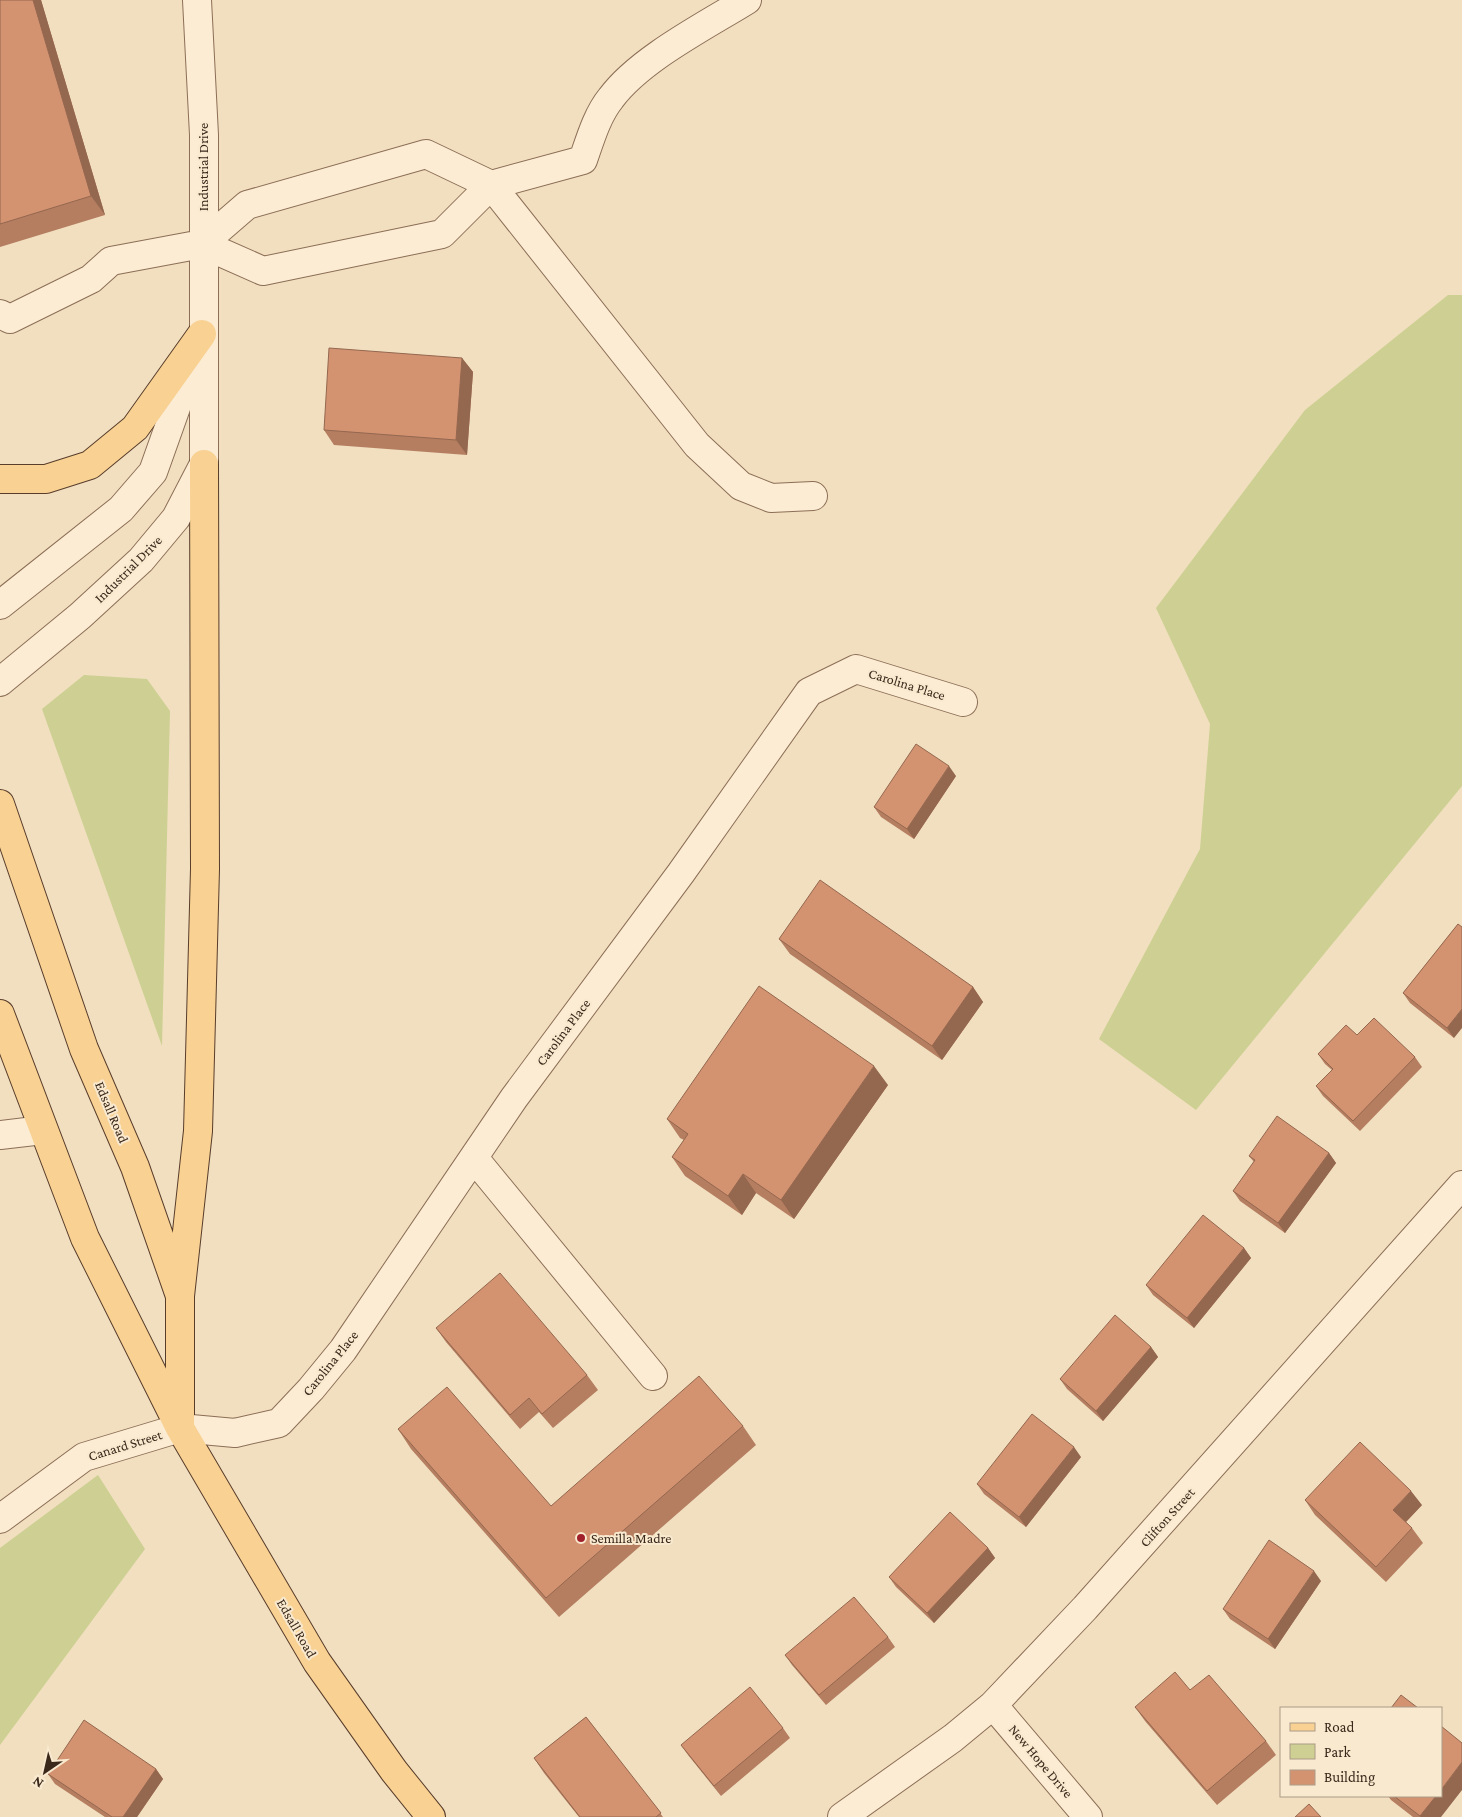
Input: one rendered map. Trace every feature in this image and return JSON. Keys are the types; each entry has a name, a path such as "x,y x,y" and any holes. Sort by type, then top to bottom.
{"main road":[{"path":"0,479 46,479 90,465 135,428 202,334"},
{"path":"180,1296 198,1131 205,878 204,464"},
{"name":"Edsall Road","path":"0,804 84,1049 135,1167 180,1296 180,1428"},
{"name":"Edsall Road","path":"0,1014 85,1238 180,1428 317,1662 394,1771 431,1817"}],"street":[{"name":"Industrial Drive","path":"0,682 80,616 141,560 176,518 204,464 202,244 204,135 197,0"},
{"path":"202,244 262,271 442,234 491,185 583,160 595,127 610,98 637,70 747,0"},
{"path":"0,314 10,319 91,279 111,261 202,244 247,205 426,154 491,185 697,445 741,486 771,498 813,496"},
{"name":"Industrial Drive","path":"0,605 121,509 153,472 202,334"},
{"name":"Carolina Place","path":"180,1428 235,1433 279,1423 311,1389 343,1350 514,1098 676,879 809,692 856,669 963,702"},
{"path":"0,1135 43,1130"},
{"path":"474,1158 653,1376"},
{"name":"Clifton Street","path":"842,1817 954,1738 993,1704 1085,1608 1462,1185"},
{"name":"Canard Street","path":"0,1519 84,1457 180,1428"},
{"name":"New Hope Drive","path":"993,1704 1088,1817"}],"green space":[{"path":"1448,295 1462,295 1462,786 1196,1110 1099,1039 1200,849 1210,724 1156,608 1305,410"},
{"path":"84,675 147,679 170,711 162,1046 42,709"},
{"path":"98,1475 145,1549 0,1745 0,1548"}],"building":[{"path":"0,0 33,0 91,196 0,224"},
{"path":"329,348 462,358 456,440 324,430"},
{"path":"916,744 949,766 907,829 874,807"},
{"path":"820,880 973,987 932,1046 779,939"},
{"path":"1458,924 1462,927 1462,1009 1447,1028 1403,993"},
{"path":"759,986 874,1066 781,1200 743,1174 728,1196 672,1157 688,1134 667,1119"},
{"path":"1374,1018 1415,1057 1353,1121 1316,1086 1333,1069 1318,1054 1346,1025 1357,1035"},
{"path":"1277,1116 1329,1153 1278,1223 1233,1191 1255,1160 1249,1156"},
{"path":"1203,1215 1244,1248 1187,1318 1146,1285"},
{"path":"500,1273 587,1375 542,1414 529,1398 510,1415 436,1328"},
{"path":"1115,1315 1151,1347 1096,1411 1060,1379"},
{"path":"699,1376 743,1426 546,1598 398,1429 447,1387 551,1506"},
{"path":"1032,1414 1074,1447 1019,1517 977,1484"},
{"path":"1360,1442 1411,1491 1393,1510 1412,1528 1376,1567 1305,1500"},
{"path":"950,1512 988,1548 927,1613 889,1577"},
{"path":"1269,1540 1314,1571 1268,1639 1223,1609"},
{"path":"854,1597 888,1637 819,1695 785,1655"},
{"path":"1175,1672 1190,1690 1209,1675 1266,1741 1207,1791 1135,1707"},
{"path":"750,1687 783,1728 714,1786 681,1745"},
{"path":"1401,1695 1417,1707 1392,1707"},
{"path":"586,1717 661,1813 656,1817 580,1817 534,1758"},
{"path":"84,1720 156,1769 123,1817 112,1817 48,1774"},
{"path":"1442,1727 1462,1743 1462,1762 1442,1789"},
{"path":"1395,1797 1435,1797 1420,1816"},
{"path":"1309,1804 1321,1817 1295,1817"}],"place":[{"name":"Semilla Madre","path":"581,1538"}]}
